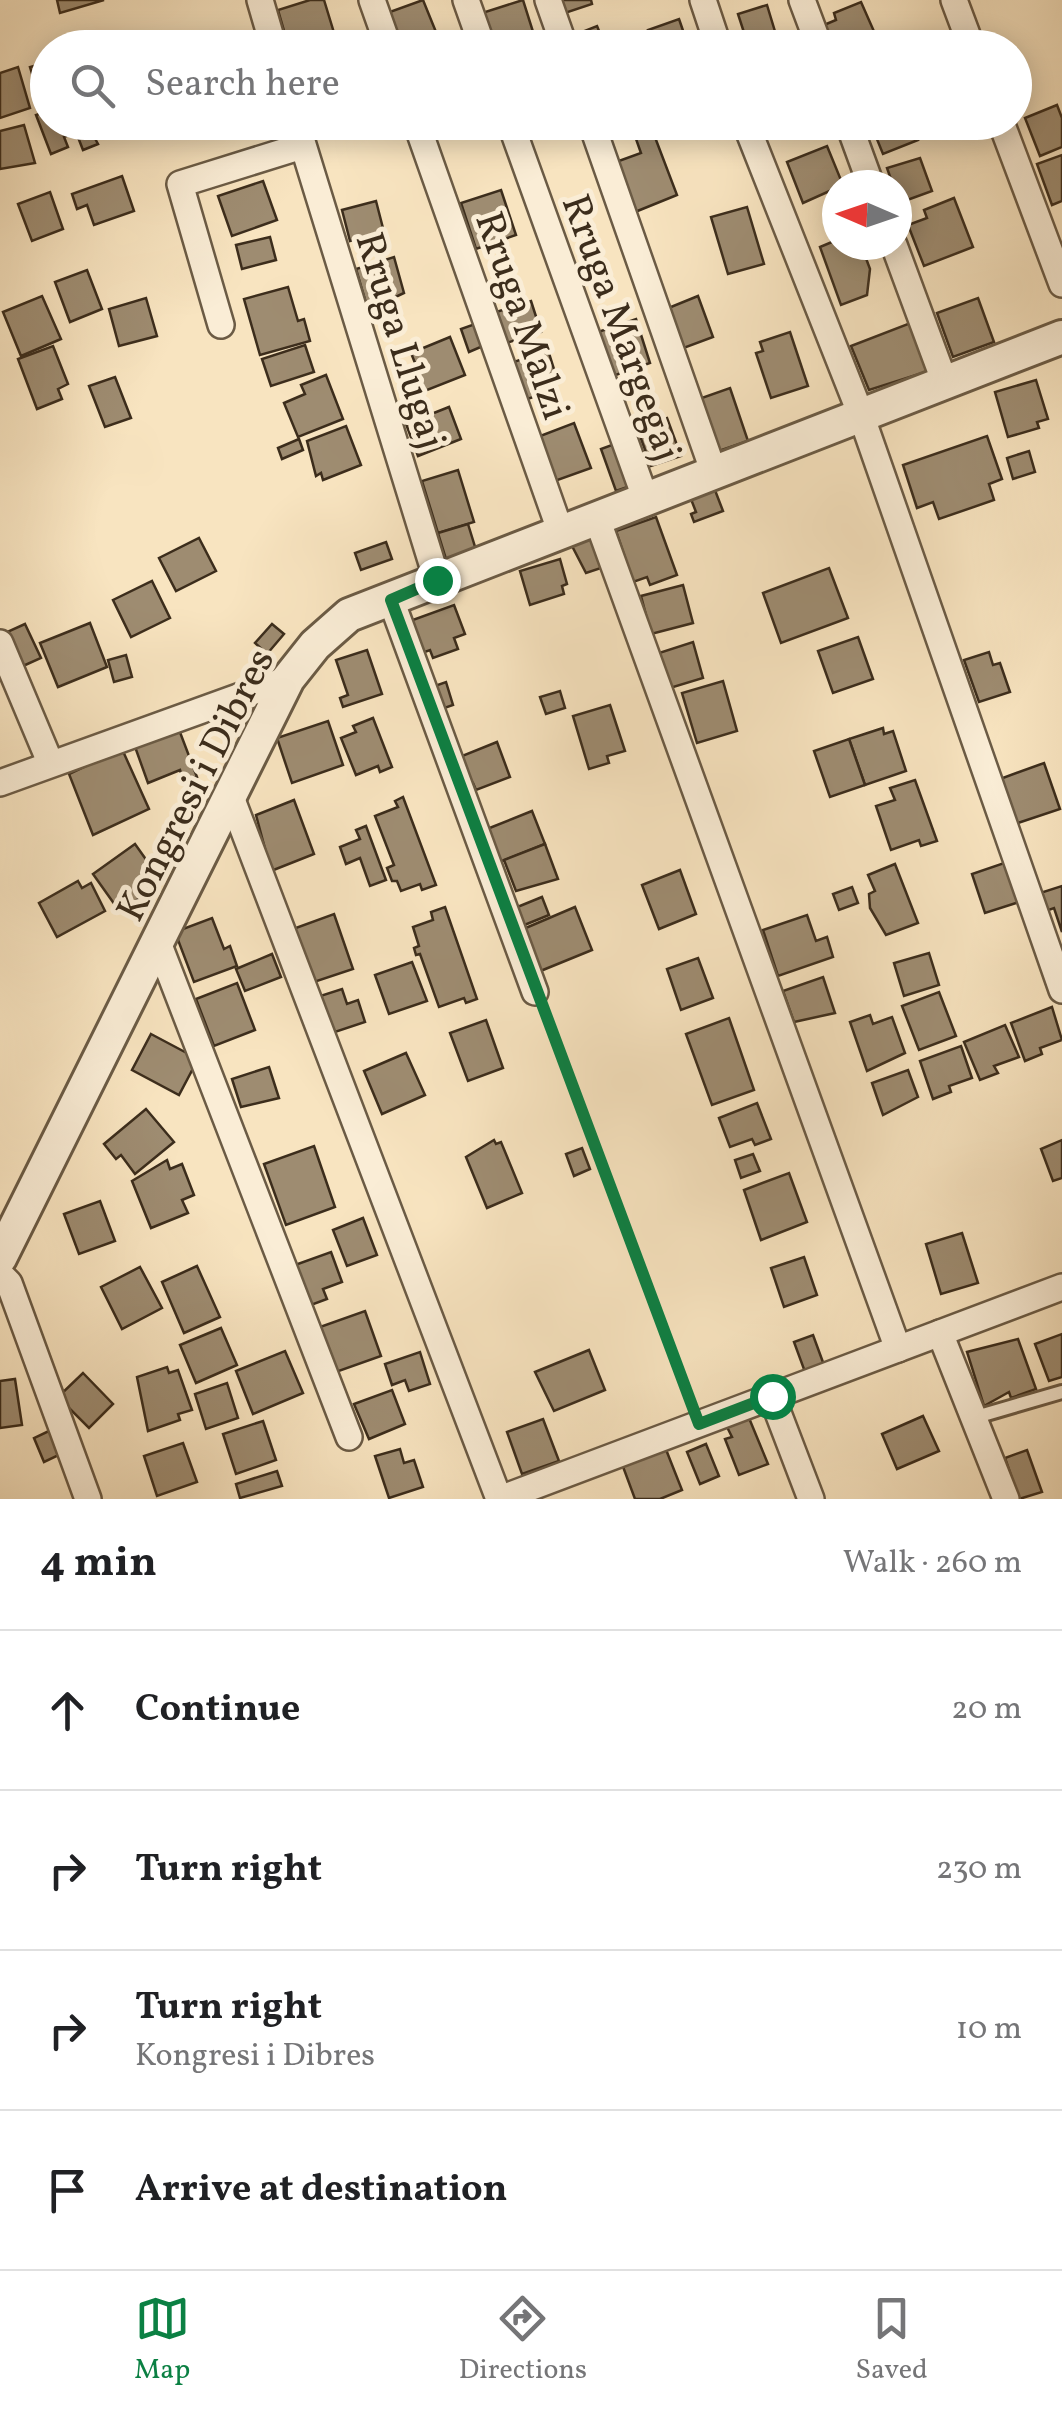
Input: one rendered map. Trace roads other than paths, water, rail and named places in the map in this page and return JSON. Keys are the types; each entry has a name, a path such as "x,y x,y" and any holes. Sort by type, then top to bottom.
{"street":[{"path":"260,0 269,30"},
{"path":"372,0 383,30"},
{"path":"466,0 477,30"},
{"path":"548,0 558,30"},
{"path":"703,0 713,30"},
{"path":"802,0 813,30"},
{"path":"954,0 965,30"},
{"path":"221,325 180,184 285,140"},
{"name":"Rruga Llugaj","path":"301,140 437,580"},
{"name":"Rruga Malzi","path":"422,140 561,533"},
{"name":"Rruga Margegaj","path":"516,140 646,500"},
{"path":"597,140 714,473"},
{"path":"752,140 861,416 1062,990"},
{"path":"855,140 866,170"},
{"path":"1008,140 1062,284"},
{"path":"900,260 945,382"},
{"name":"Kongresi i Dibres","path":"0,1258 288,679 315,644 350,615 1062,337"},
{"path":"597,518 898,1349"},
{"path":"391,600 534,992"},
{"path":"0,644 50,762"},
{"path":"0,783 288,679"},
{"path":"230,797 511,1497 1062,1287"},
{"path":"159,945 349,1437"},
{"path":"0,1274 10,1283 88,1499"},
{"path":"940,1333 1006,1499"},
{"path":"772,1396 811,1499"}],"lane":[{"path":"976,1417 1062,1392"}]}
